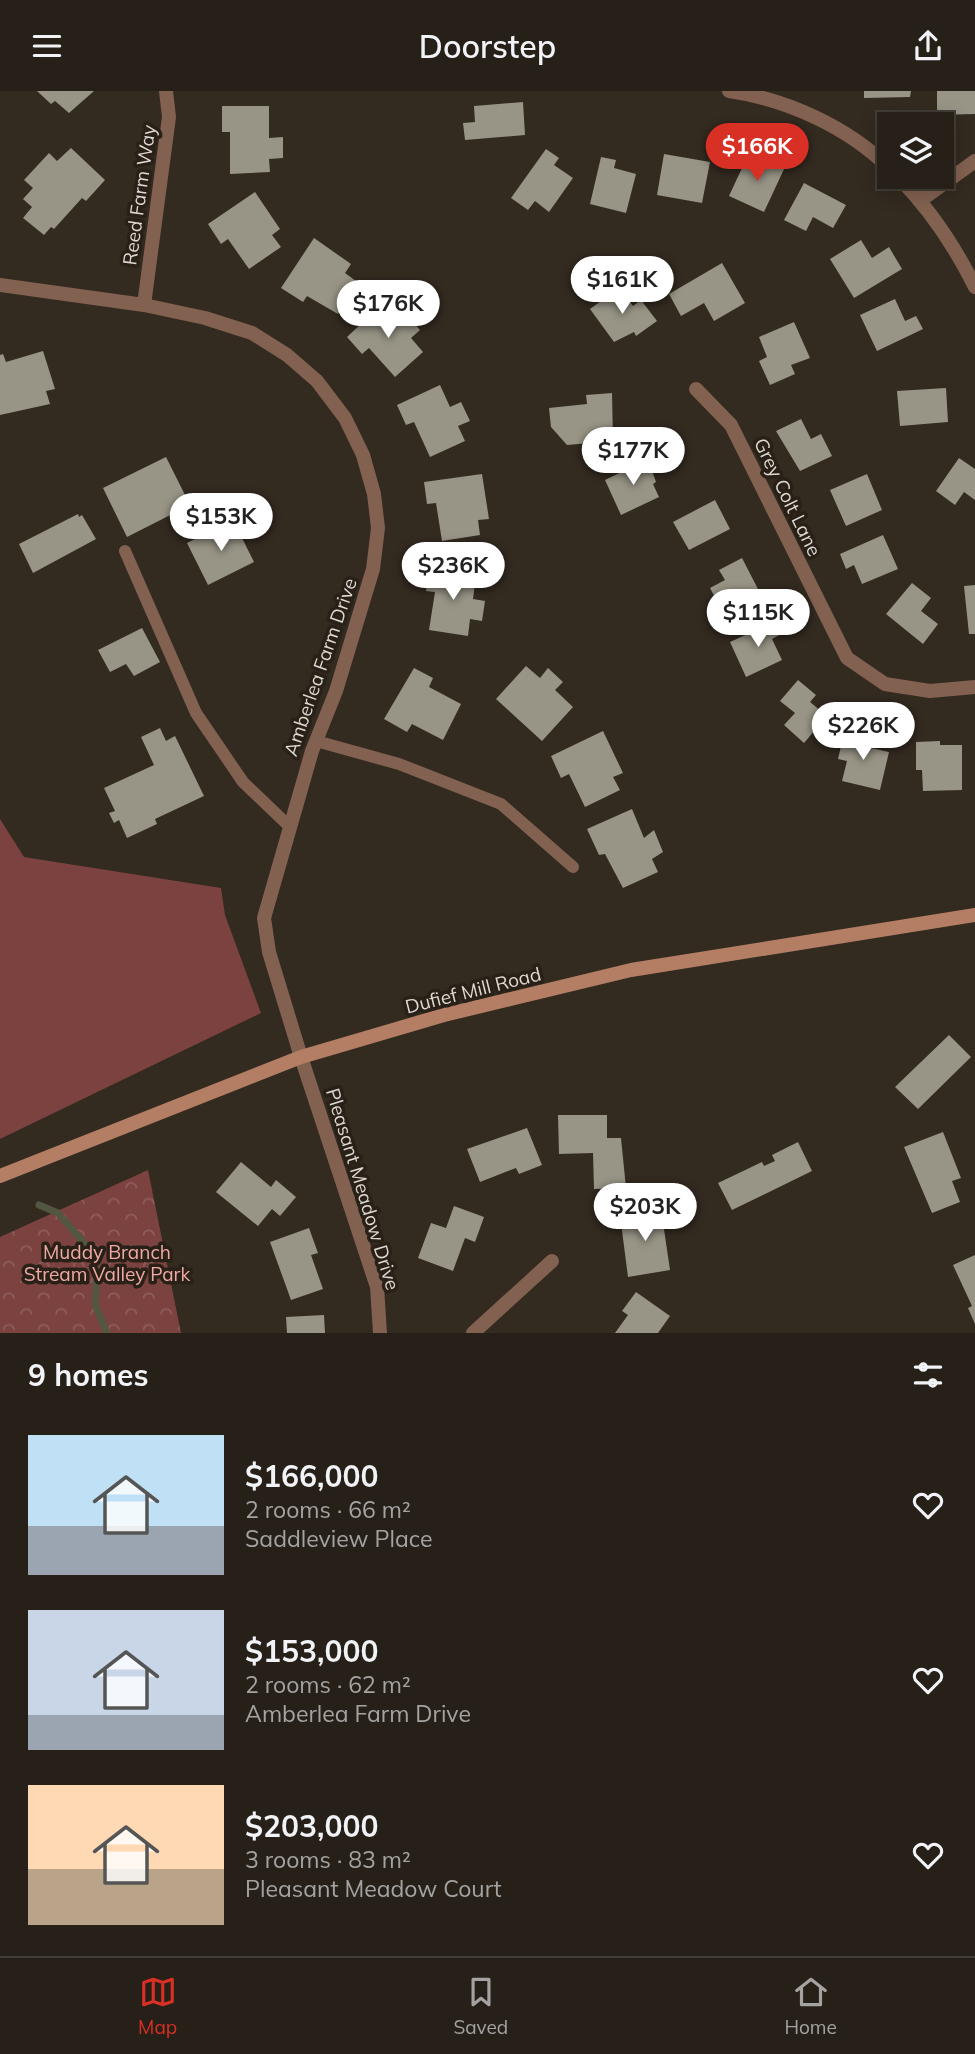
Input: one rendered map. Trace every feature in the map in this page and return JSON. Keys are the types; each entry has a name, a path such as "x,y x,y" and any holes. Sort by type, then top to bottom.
{"main road":[{"name":"Dufief Mill Road","path":"0,1177 301,1057 444,1015 631,970 975,915"}],"street":[{"name":"Reed Farm Way","path":"144,305 169,117 166,91"},
{"path":"729,91 806,113 870,149 877,156"},
{"path":"921,199 975,161"},
{"path":"911,189 953,243 975,287"},
{"name":"Amberlea Farm Drive","path":"0,285 144,305 205,318 252,334 287,355 317,381 338,409 363,455 374,494 378,528 373,569 336,691 316,741 289,826 264,918 270,952 301,1057"},
{"name":"Grey Colt Lane","path":"696,390 731,425 847,658 885,684 930,691 975,687"},
{"name":"Pleasant Meadow Drive","path":"301,1057 377,1287 380,1333"},
{"path":"473,1333 552,1261"}],"lane":[{"path":"125,551 196,713 243,782 289,826"},
{"path":"316,741 421,771 501,804 572,867"}],"green space":[{"path":"0,819 24,857 221,888 225,915 261,1013 0,1139"},
{"name":"Muddy Branch Stream Valley Park","path":"148,1170 181,1333 0,1333 0,1237"}],"building":[{"path":"37,91 94,91 69,113 55,101 51,104"},
{"path":"864,91 911,91 910,97 864,98"},
{"path":"937,91 975,91 975,114 937,112"},
{"path":"523,102 525,135 465,140 463,123 475,122 474,106"},
{"path":"222,106 269,106 269,138 283,137 283,158 269,159 270,172 230,174 230,132 222,132"},
{"path":"71,148 105,180 86,201 82,198 54,229 51,227 44,235 23,218 32,207 23,199 33,188 24,180 49,153 57,161"},
{"path":"546,149 559,158 554,165 573,178 549,212 535,201 528,210 511,198"},
{"path":"664,154 710,162 702,203 657,195"},
{"path":"748,155 767,164 769,159 785,167 764,212 729,196"},
{"path":"601,157 616,160 614,168 636,174 626,213 590,204"},
{"path":"804,183 846,205 833,228 813,217 806,231 784,220"},
{"path":"255,192 280,229 272,235 281,247 249,269 228,239 221,244 208,224"},
{"path":"314,238 351,264 345,273 360,284 338,314 307,296 303,302 281,288"},
{"path":"861,240 872,258 889,247 902,269 854,298 830,259"},
{"path":"722,263 745,303 714,321 704,303 681,316 669,294"},
{"path":"620,287 633,306 641,300 657,321 636,336 634,332 614,342 590,309"},
{"path":"895,299 905,321 916,316 923,329 877,351 860,315"},
{"path":"381,305 397,323 406,314 420,330 411,338 423,352 395,377 369,348 362,354 347,337"},
{"path":"794,322 810,358 791,365 795,374 770,385 759,361 767,357 759,337"},
{"path":"43,351 55,389 46,391 50,404 0,415 0,355 3,354 6,362"},
{"path":"440,385 450,407 461,402 470,421 458,426 465,441 430,457 414,422 406,425 397,405"},
{"path":"946,388 948,422 900,426 897,391"},
{"path":"612,393 613,441 567,445 551,427 549,408 587,404 586,395"},
{"path":"801,419 811,439 821,434 832,456 800,471 776,431"},
{"path":"166,457 190,505 127,537 103,488"},
{"path":"959,458 975,469 975,500 964,492 955,505 936,491"},
{"path":"648,459 656,482 653,484 659,497 621,515 605,480"},
{"path":"482,474 489,519 478,520 480,535 442,541 436,503 427,504 424,482"},
{"path":"867,474 882,510 846,526 830,490"},
{"path":"715,500 730,529 689,550 673,522"},
{"path":"78,514 79,517 82,515 96,539 33,573 19,544"},
{"path":"233,520 254,562 208,585 187,543"},
{"path":"883,535 898,569 862,584 854,565 846,569 840,554"},
{"path":"742,558 759,591 722,611 710,588 725,580 719,570"},
{"path":"429,569 476,576 473,599 485,601 482,621 470,619 468,636 429,630 435,592 426,591"},
{"path":"912,583 931,598 921,611 938,624 923,644 886,614"},
{"path":"975,585 975,634 969,634 964,586"},
{"path":"776,621 781,634 772,639 782,660 746,677 730,642"},
{"path":"142,628 160,662 134,676 126,664 110,672 98,650"},
{"path":"526,666 540,678 548,668 563,682 555,690 573,707 542,741 496,699"},
{"path":"414,668 433,678 429,687 461,704 443,740 412,724 407,732 384,719"},
{"path":"798,680 816,695 810,702 827,716 804,743 784,725 795,713 780,701"},
{"path":"160,728 166,741 175,736 204,796 155,819 157,824 127,838 119,820 114,823 109,813 115,811 104,788 154,765 141,737"},
{"path":"603,731 623,773 613,777 620,790 585,807 569,774 561,778 551,756"},
{"path":"844,733 868,738 866,747 889,752 880,790 842,781 847,761 838,759"},
{"path":"940,741 940,745 962,745 962,790 923,791 922,770 916,770 916,742"},
{"path":"632,809 644,838 654,830 663,852 652,859 658,872 623,888 605,854 599,855 587,829"},
{"path":"949,1035 971,1057 918,1109 895,1087"},
{"path":"558,1115 607,1115 607,1138 621,1138 626,1188 594,1189 593,1153 559,1154"},
{"path":"527,1128 542,1165 519,1174 516,1168 480,1182 467,1149"},
{"path":"943,1132 961,1178 952,1181 960,1202 932,1213 904,1147"},
{"path":"798,1142 812,1171 732,1210 718,1183 762,1162 764,1166 775,1161 772,1155"},
{"path":"241,1162 271,1187 276,1180 296,1197 280,1216 272,1209 258,1226 216,1192"},
{"path":"454,1206 484,1217 475,1242 465,1238 453,1271 418,1258 431,1223 446,1228"},
{"path":"661,1209 670,1270 628,1277 620,1215"},
{"path":"309,1228 318,1253 311,1255 323,1289 291,1300 270,1242"},
{"path":"975,1255 975,1324 968,1308 972,1306 953,1265"},
{"path":"636,1292 670,1316 658,1333 615,1333 628,1315 622,1311"},
{"path":"324,1315 325,1333 287,1333 286,1317"}],"waterway":[{"path":"39,1205 58,1213 91,1251 97,1275 95,1304 107,1333"}]}
